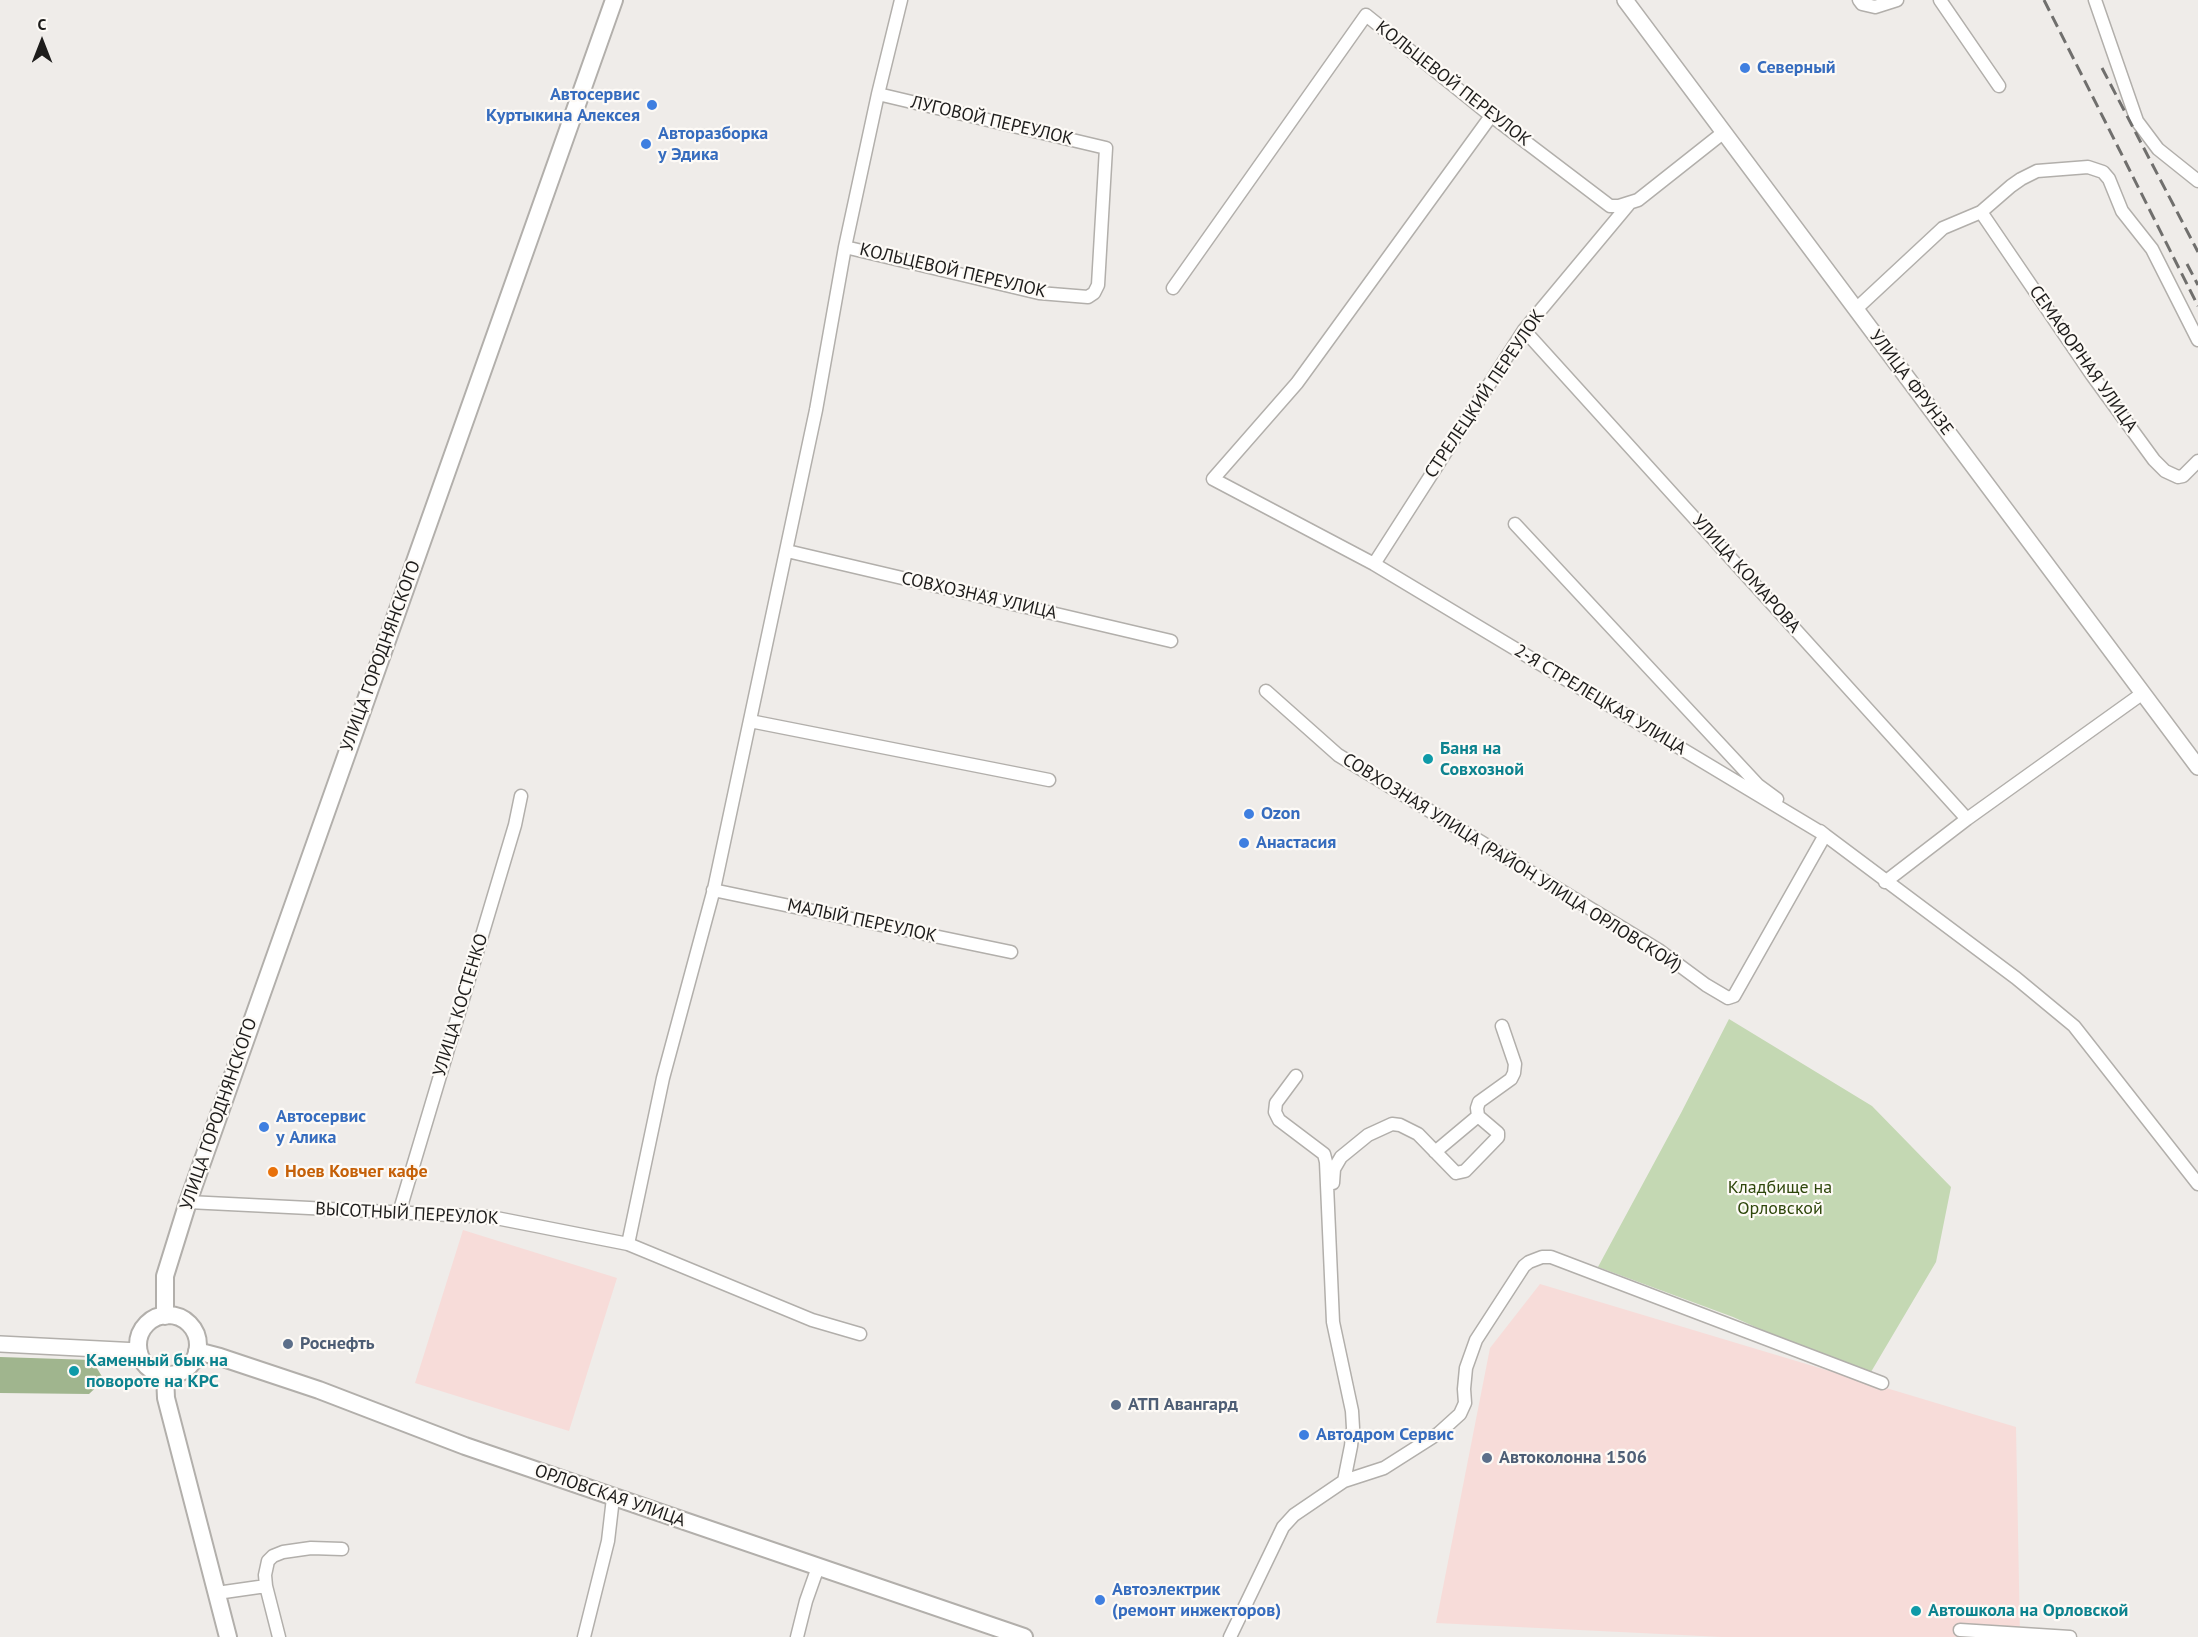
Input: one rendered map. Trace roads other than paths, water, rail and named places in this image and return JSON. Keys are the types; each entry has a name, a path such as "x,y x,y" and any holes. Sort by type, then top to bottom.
{"main road":[{"name":"УЛИЦА ГОРОДНЯНСКОГО","path":"165,1316 165,1276 188,1202 614,0"},
{"path":"165,1316 177,1316 186,1321 193,1328 197,1337 197,1351 191,1364 174,1375 154,1372 146,1365 139,1351 139,1337 143,1328 150,1321 165,1316"},
{"name":"ОРЛОВСКАЯ УЛИЦА","path":"197,1351 319,1390 411,1427 613,1498 1024,1637"},
{"path":"165,1375 166,1398 228,1637"}],"street":[{"path":"628,1244 663,1078 713,890 816,410 845,247 901,0"},
{"name":"УЛИЦА ФРУНЗЕ","path":"1625,0 2198,767"},
{"path":"1858,0 1862,4 1875,7 1897,0"},
{"path":"1940,0 1999,86"},
{"path":"2095,0 2137,121 2158,149 2198,181"},
{"name":"КОЛЬЦЕВОЙ ПЕРЕУЛОК","path":"1173,288 1366,15 1491,116 1604,202 1615,206 1629,204"},
{"name":"ЛУГОВОЙ ПЕРЕУЛОК","path":"878,94 1106,148"},
{"name":"2-Я СТРЕЛЕЦКАЯ УЛИЦА","path":"1491,116 1297,383 1213,479 1374,564 1826,836"},
{"path":"1629,204 1638,200 1724,132"},
{"name":"КОЛЬЦЕВОЙ ПЕРЕУЛОК","path":"845,247 1039,293 1088,297 1094,293 1098,285 1106,148"},
{"path":"1856,309 1943,228 1981,212 2011,186 2031,173 2088,167 2103,172 2109,179 2122,211 2152,249 2198,340"},
{"name":"СТРЕЛЕЦКИЙ ПЕРЕУЛОК","path":"1374,564 1524,330 1629,204"},
{"name":"СЕМАФОРНАЯ УЛИЦА","path":"1981,212 2092,375 2154,460 2166,471 2178,477 2183,476 2198,461"},
{"name":"УЛИЦА КОМАРОВА","path":"1524,330 1967,819"},
{"name":"2-Я СТРЕЛЕЦКАЯ УЛИЦА","path":"1515,524 1758,785 2016,978 2074,1026 2198,1184"},
{"name":"СОВХОЗНАЯ УЛИЦА","path":"787,551 1172,641"},
{"name":"СОВХОЗНАЯ УЛИЦА (РАЙОН УЛИЦА ОРЛОВСКОЙ)","path":"1266,691 1338,755 1660,951 1706,985 1728,998 1734,996 1826,836"},
{"path":"1885,882 1967,819 2143,693"},
{"path":"750,721 1049,780"},
{"name":"УЛИЦА КОСТЕНКО","path":"399,1213 512,836 520,796"},
{"name":"МАЛЫЙ ПЕРЕУЛОК","path":"713,890 1011,952"},
{"path":"1328,1195 1332,1188 1335,1166 1341,1157 1368,1135 1392,1124 1401,1125 1418,1134 1453,1171 1457,1173 1465,1171 1498,1137 1498,1133 1478,1116 1477,1108 1479,1102 1511,1079 1514,1073 1515,1064 1502,1026"},
{"path":"1296,1076 1276,1103 1276,1117 1324,1154 1341,1157"},
{"path":"1435,1152 1478,1116"},
{"path":"1324,1154 1334,1322 1352,1411 1353,1428 1349,1464 1344,1481"},
{"name":"ВЫСОТНЫЙ ПЕРЕУЛОК","path":"188,1202 491,1217 628,1244 812,1320 860,1334"},
{"path":"1230,1637 1283,1527 1294,1515 1344,1481 1384,1468 1439,1433 1460,1414 1465,1403 1466,1368 1476,1340 1524,1266 1534,1259 1551,1257 1882,1383"},
{"path":"0,1344 139,1351"},
{"path":"584,1637 608,1541 613,1498"},
{"path":"279,1637 266,1586 265,1575 268,1561 283,1552 311,1548 342,1549"},
{"path":"797,1637 818,1567"},
{"path":"217,1593 266,1586"},
{"path":"1960,1630 2070,1637"}],"railway":[{"path":"2044,0 2198,306"},
{"path":"2102,68 2198,252"},
{"path":"2187,264 2198,285"}],"place":[{"name":"Северный","path":"1745,68"},
{"name":"Автосервис Куртыкина Алексея","path":"652,105"},
{"name":"Авторазборка у Эдика","path":"646,144"},
{"name":"Баня на Совхозной","path":"1428,759"},
{"name":"Ozon","path":"1249,814"},
{"name":"Анастасия","path":"1244,843"},
{"name":"Автосервис у Алика","path":"264,1127"},
{"name":"Ноев Ковчег кафе","path":"273,1172"},
{"name":"Роснефть","path":"288,1344"},
{"name":"Каменный бык на повороте на КРС","path":"74,1371"},
{"name":"АТП Авангард","path":"1116,1405"},
{"name":"Автодром Сервис","path":"1304,1435"},
{"name":"Автоколонна 1506","path":"1487,1458"},
{"name":"Автоэлектрик (ремонт инжекторов)","path":"1100,1600"},
{"name":"Автошкола на Орловской","path":"1916,1611"}],"park label":[{"name":"Кладбище на Орловской","path":"1780,1198"}]}
